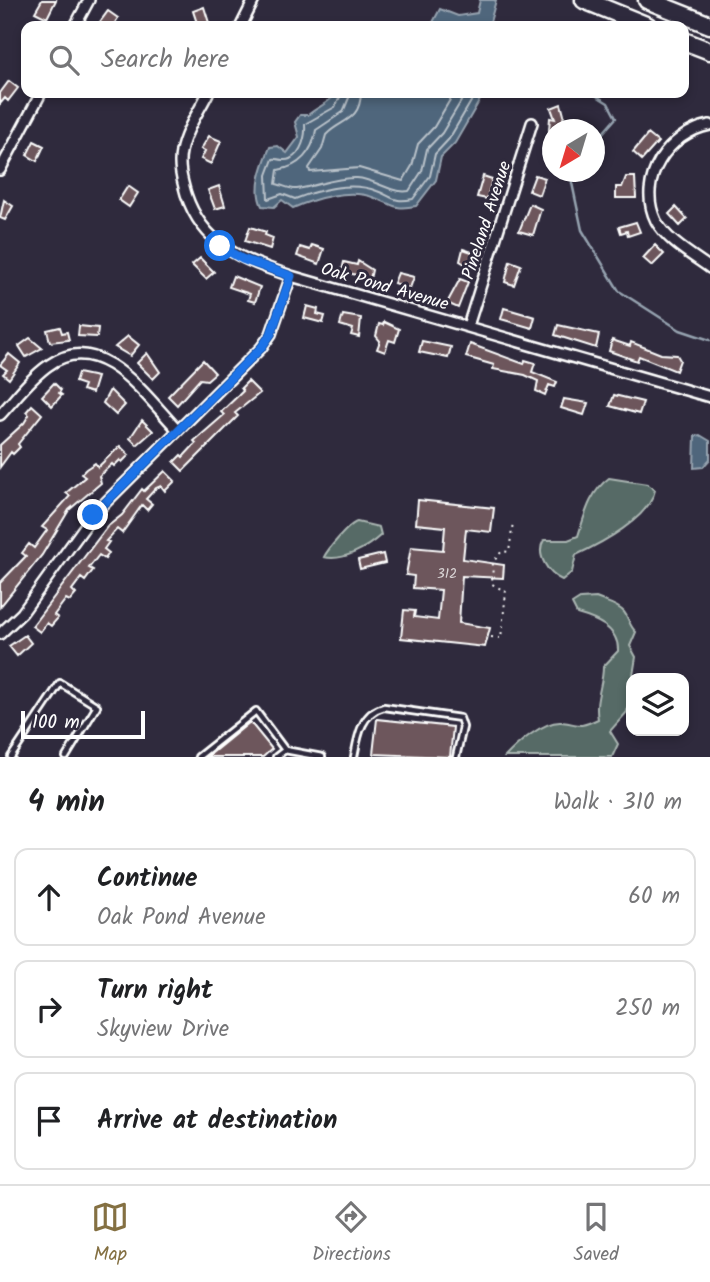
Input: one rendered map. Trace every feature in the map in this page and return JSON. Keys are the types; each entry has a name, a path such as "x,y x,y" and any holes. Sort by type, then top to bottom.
{"highway":[{"path":"584,0 636,21"},
{"path":"647,0 710,25"},
{"path":"689,43 710,51"}],"street":[{"path":"78,21 89,0"},
{"path":"244,21 254,0"},
{"path":"0,170 38,98"},
{"name":"Oak Pond Avenue","path":"206,98 181,153 181,176 189,202 208,235 226,250 291,276 710,397"},
{"name":"Pineland Avenue","path":"468,326 532,123"},
{"path":"710,125 684,135 667,150 653,171 650,191 653,212 661,228 710,268"},
{"path":"0,634 22,613 93,515 261,348 275,325 291,276"},
{"path":"0,415 49,364 65,357 88,354 121,371 178,430"}],"lane":[{"path":"11,757 60,683 97,706 66,757"},
{"path":"354,757 364,722 373,710 384,707 460,718 463,727 456,757"},
{"path":"198,757 256,711 285,750 322,757"},
{"path":"276,757 285,750"}],"path":[{"path":"491,637 501,638 506,592 492,584 493,562 502,551 509,552 513,522"}],"green space":[{"path":"609,478 647,484 655,490 644,510 634,520 576,555 572,572 562,580 544,563 541,551 544,540 568,540 578,536 593,497"},
{"path":"357,522 379,527 381,535 362,549 347,555 324,557 339,537"},
{"path":"596,598 621,609 636,632 630,646 636,657 633,673 626,673 626,713 610,731 618,744 612,757 505,757 523,740 546,725 561,722 582,725 598,719 597,706 603,667 618,651 617,643 615,636 605,626 577,614 572,604 580,599"}],"water":[{"path":"480,0 496,0 490,21 434,21 440,9 458,16 477,13"},
{"path":"481,98 455,143 441,157 436,180 416,206 398,207 365,195 344,194 293,208 282,200 274,207 262,206 259,184 270,147 278,146 287,153 299,137 295,122 300,115 308,115 330,100"},
{"path":"700,435 710,441 710,459 703,467 694,468 695,436"}],"building":[{"path":"42,0 56,0 47,18 35,12"},
{"path":"204,7 208,21 196,21 193,11"},
{"path":"108,11 118,18 116,21 101,21"},
{"path":"9,81 18,88 8,101 5,98 0,104 0,93"},
{"path":"561,104 563,119 555,119 551,108"},
{"path":"648,134 658,142 642,160 633,152"},
{"path":"209,136 221,141 211,164 201,159 205,151 201,149"},
{"path":"34,141 44,146 37,161 27,155"},
{"path":"535,175 542,177 544,182 539,195 529,191"},
{"path":"483,176 492,179 487,199 477,197"},
{"path":"626,177 635,177 636,198 616,198 616,187 622,187"},
{"path":"128,186 138,193 129,207 119,200"},
{"path":"219,186 225,206 215,209 208,190"},
{"path":"4,200 13,206 5,220 0,218"},
{"path":"530,204 541,209 533,235 519,231"},
{"path":"676,207 687,219 680,226 669,214"},
{"path":"636,222 640,232 628,236 627,231 621,233 619,227"},
{"path":"250,227 266,232 265,235 273,238 270,249 245,241"},
{"path":"312,245 324,249 319,264 297,256 300,247 310,250"},
{"path":"655,245 664,254 652,266 643,258"},
{"path":"463,249 478,254 474,269 460,261"},
{"path":"200,258 214,272 206,279 192,265"},
{"path":"358,261 372,270 370,279 342,271 344,262 357,265"},
{"path":"510,261 521,265 514,285 505,282"},
{"path":"398,273 414,277 410,288 394,283"},
{"path":"233,276 260,287 255,302 248,300 250,294 229,287"},
{"path":"460,279 468,282 458,308 447,303"},
{"path":"307,306 318,309 317,314 325,316 323,323 304,318"},
{"path":"504,308 535,317 532,328 501,319"},
{"path":"343,315 361,318 359,337 351,335 353,329 340,325"},
{"path":"384,322 399,329 395,342 389,340 385,352 377,349 380,341 376,336 379,324 383,325"},
{"path":"558,325 599,334 596,348 555,335"},
{"path":"79,326 98,328 97,337 78,336"},
{"path":"60,327 62,333 67,332 69,340 50,342 47,330"},
{"path":"128,336 139,345 130,356 115,347"},
{"path":"30,338 42,348 26,357 19,346"},
{"path":"612,340 630,346 631,342 661,354 677,355 680,360 676,371 639,356 637,361 609,351"},
{"path":"422,341 451,347 448,358 419,352"},
{"path":"470,344 524,364 525,360 535,363 532,372 557,382 555,387 549,385 545,395 536,391 538,381 525,375 493,369 494,365 466,357"},
{"path":"147,353 160,372 153,379 137,363"},
{"path":"9,354 20,363 9,379 3,374 7,370 0,365"},
{"path":"203,360 215,373 207,380 200,379 177,405 168,396"},
{"path":"78,373 97,377 92,393 82,390 84,385 75,382"},
{"path":"248,381 260,393 235,413 238,416 183,471 174,462 181,455 183,457 196,443 194,441 224,415 221,412 243,391 241,388"},
{"path":"54,383 62,395 52,406 42,396"},
{"path":"110,390 125,405 116,415 103,403"},
{"path":"614,395 643,402 639,414 610,406"},
{"path":"564,399 588,403 584,415 561,408"},
{"path":"32,405 42,414 18,444 20,447 13,454 11,452 0,467 0,445 24,423 29,415 26,412"},
{"path":"142,420 153,431 137,445 130,438"},
{"path":"120,446 129,455 122,462 120,460 114,466 112,464 99,476 101,483 69,510 42,555 0,607 0,583 26,556 22,553 29,544 34,548 47,530 42,527 70,496 66,493 85,477 81,474 86,469 95,463 98,467"},
{"path":"165,471 175,481 165,491 161,486 156,488 146,499 152,504 147,510 142,505 122,533 117,529 106,541 109,542 104,549 109,553 105,559 99,555 89,568 93,570 85,581 81,578 72,590 76,594 70,601 66,599 54,615 58,618 51,626 47,623 40,632 32,626 107,527 122,515 142,489 144,491"},
{"path":"418,500 494,508 491,532 466,529 463,559 504,565 503,578 462,576 459,623 490,628 485,647 401,638 404,610 415,611 414,617 438,620 441,590 413,588 414,576 406,575 411,547 443,550 445,527 416,524"},
{"path":"383,554 385,563 360,569 358,560"},
{"path":"25,635 31,643 17,656 9,646"},
{"path":"377,719 453,727 450,757 373,754"},
{"path":"250,722 272,749 263,757 207,757"}],"waterway":[{"path":"600,98 608,103 616,118 605,130"},
{"path":"572,182 582,230 619,291 680,330 710,340"}],"route":[{"path":"93,515 261,348 271,334 291,276 242,259 220,246"}]}
